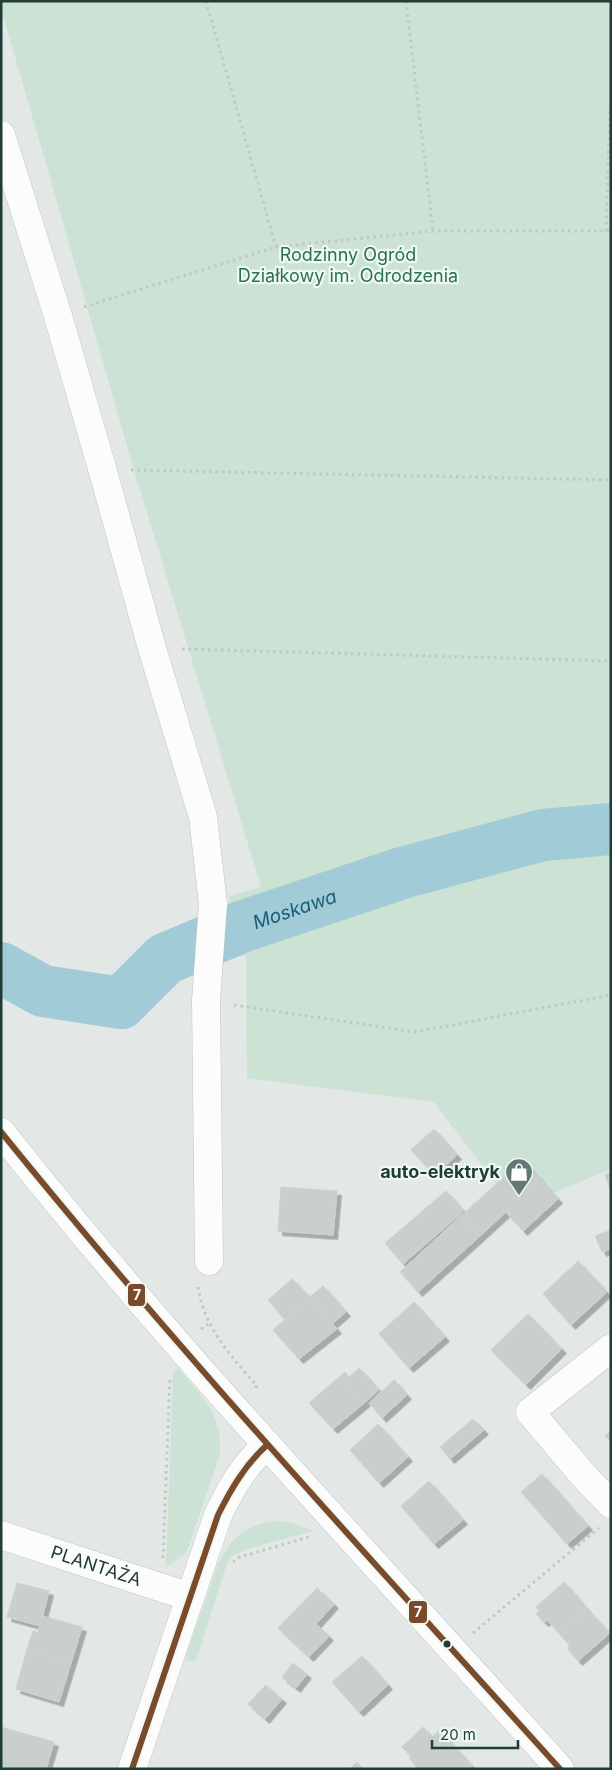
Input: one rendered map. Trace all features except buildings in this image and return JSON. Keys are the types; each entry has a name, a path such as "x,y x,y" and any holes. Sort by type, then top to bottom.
{"street":[{"path":"1,135 58,316 152,648 203,817 213,904 206,990 209,1261"},
{"path":"1,1132 112,1268 267,1445 560,1769"},
{"path":"607,1514 583,1474 530,1412 611,1348"},
{"path":"132,1769 209,1540 226,1498 246,1466 267,1445"},
{"name":"PLANTAŻA","path":"1,1535 190,1597"}],"path":[{"path":"206,1 276,248"},
{"path":"406,1 433,231"},
{"path":"606,231 611,79"},
{"path":"58,316 276,248 433,231 611,231"},
{"path":"102,468 144,471 611,480"},
{"path":"152,648 611,661"},
{"path":"206,990 415,1032 611,995"},
{"path":"208,1324 237,1364 257,1386"},
{"path":"162,1562 170,1370"},
{"path":"453,1649 607,1514"},
{"path":"231,1565 237,1558 314,1535"}],"green space":[{"name":"Rodzinny Ogród Działkowy im. Odrodzenia","path":"1,1 611,1 611,1169 553,1193 523,1160 496,1184 434,1102 247,1078 246,955 227,960 229,896 261,887 134,470 1,8"},
{"path":"178,1368 212,1411 219,1430 220,1454 189,1546 185,1554 166,1567 173,1373"},
{"path":"274,1521 290,1522 314,1531 250,1548 232,1556 227,1563 197,1658 193,1661 188,1661 186,1656 223,1555 240,1534 254,1526"}],"waterway":[{"name":"Moskawa","path":"1,968 43,991 121,1003 165,959 241,927 402,873 543,835 611,829"}],"transit line":[{"name":"7","path":"1,1132 68,1214 206,1375 560,1769"},
{"name":"7","path":"132,1769 218,1515 239,1478 267,1445"}],"place":[{"name":"auto-elektryk","path":"519,1196"}]}
